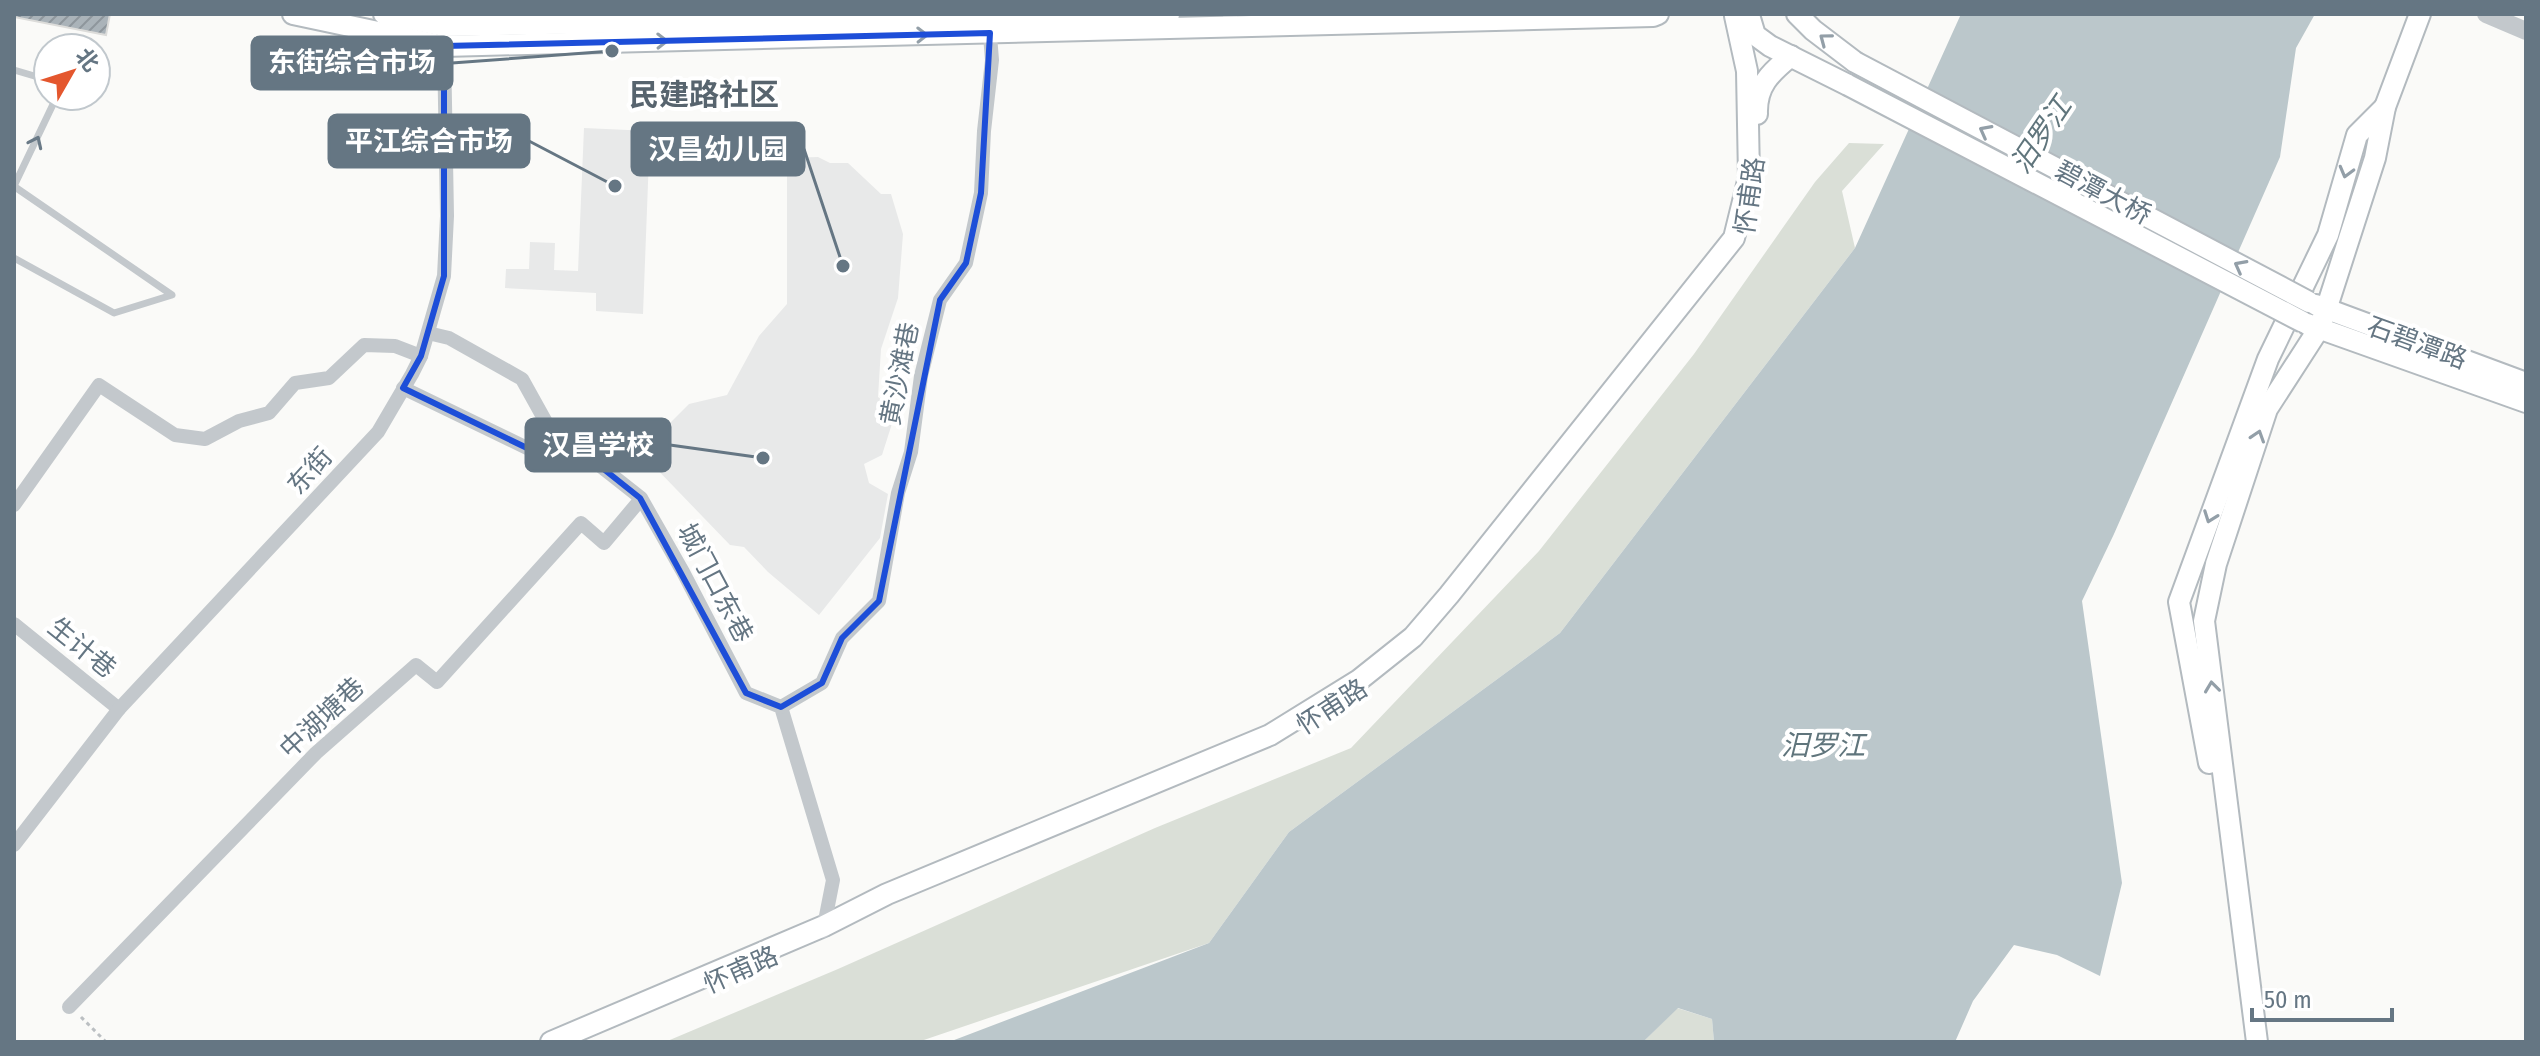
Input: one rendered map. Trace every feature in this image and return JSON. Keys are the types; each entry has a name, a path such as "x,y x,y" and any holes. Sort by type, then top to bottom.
{"main road":[{"path":"293,14 433,27 989,24 1658,14"},
{"path":"384,14 433,27"},
{"path":"989,24 1277,14"},
{"name":"碧潭大桥","path":"1797,14 1855,62 2317,306"},
{"path":"2257,1042 2204,621 2216,564 2267,409 2310,326 2375,158 2385,107 2420,14"},
{"path":"1740,15 1755,35 1791,56 2310,326 2526,402"},
{"path":"551,1042 823,931 887,894 1270,735 1359,680 1413,637 1734,238 1749,177 1747,71 1740,15"},
{"name":"怀甫路","path":"579,1042 823,931 1272,744 1366,687 1454,606 1745,244 1759,177 1756,107 1766,77 1791,56"},
{"path":"2247,1042 2214,791 2179,602 2268,359 2328,235 2357,135 2385,107"},
{"name":"石碧潭路","path":"2317,306 2526,383"}],"street":[{"path":"2486,14 2526,31"},
{"name":"黄沙滩巷","path":"781,707 822,683 842,638 879,601 898,493 911,452 921,376 932,330 940,300 966,263 981,193 992,60 989,24"},
{"name":"东街","path":"14,845 119,709 378,432 421,356 444,276 447,216 433,27"},
{"name":"城门口东巷","path":"428,333 449,338 522,379 547,424 641,499 746,693 781,707"},
{"path":"14,505 99,385 175,435 205,439 239,421 269,413 295,383 329,378 364,345 395,346 421,356"},
{"path":"403,388 527,448 547,424"},
{"name":"中湖塘巷","path":"69,1007 327,744 416,665 437,682 581,523 604,543 641,499"},
{"name":"生计巷","path":"14,624 119,709"},
{"path":"781,707 833,880 823,931"}],"lane":[{"path":"14,258 114,313 172,295 15,186 50,112"}],"path":[{"path":"69,1007 106,1042"}],"highlighted area":[{"path":"990,33 981,193 966,263 940,300 879,601 842,638 822,683 781,707 746,693 640,498 547,424 527,448 403,388 421,356 444,276 444,46"}],"shaded area":[{"path":"584,128 650,131 643,314 596,311 596,293 505,288 506,269 529,269 530,242 555,243 554,270 578,271"},
{"path":"1849,143 1884,144 1842,191 1855,248 1560,633 1289,832 1209,943 918,1042 665,1042 1155,828 1351,748 1539,551 1694,354 1815,182"},
{"path":"818,157 830,163 848,163 881,194 891,194 903,234 898,298 881,349 878,397 896,411 882,455 864,464 869,483 888,494 880,538 819,615 768,572 744,547 730,545 649,461 666,427 689,404 727,395 759,336 787,304 787,158"},
{"path":"1677,1008 1712,1019 1714,1042 1643,1042"}],"water":[{"name":"汨罗江","path":"1961,14 2315,14 2296,48 2280,157 2082,601 2122,883 2100,976 2057,955 2014,945 1973,1001 1955,1042 1714,1042 1712,1019 1678,1008 1643,1042 949,1042 1209,943 1289,832 1560,633 1855,248"}],"building":[{"path":"14,14 110,14 107,32 91,32 14,17"}],"place":[{"name":"东街综合市场","path":"612,51"},
{"name":"平江综合市场","path":"615,186"},
{"name":"汉昌幼儿园","path":"843,266"},
{"name":"汉昌学校","path":"763,458"}],"district":[{"name":"民建路社区","path":"704,95"}]}
